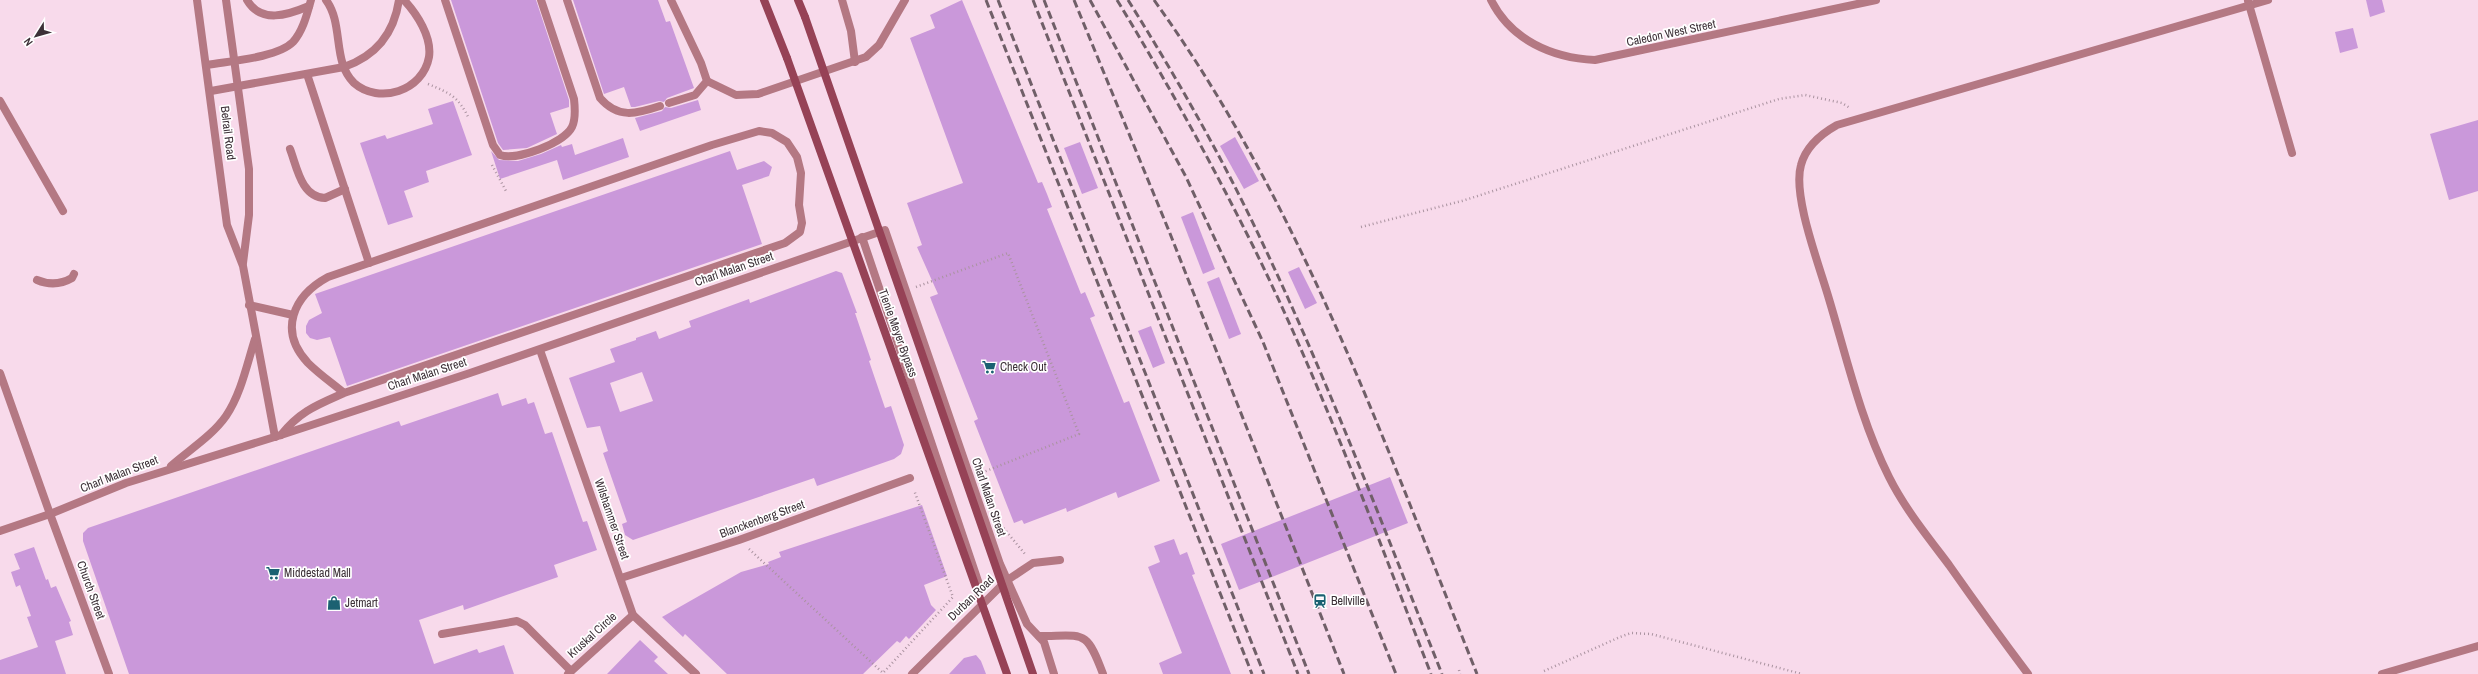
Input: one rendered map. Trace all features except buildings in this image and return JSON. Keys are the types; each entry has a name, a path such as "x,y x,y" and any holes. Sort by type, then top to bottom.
{"main road":[{"name":"Tienie Meyer Bypass","path":"764,0 794,77 1009,674"},
{"name":"Tienie Meyer Bypass","path":"798,0 1033,674"}],"street":[{"name":"Belrail Road","path":"197,0 211,91 228,225 243,266 255,338 278,436"},
{"name":"Belrail Road","path":"226,0 249,169 249,215 243,266"},
{"path":"247,0 251,7 263,14 275,16 290,14 310,3"},
{"path":"326,0 335,16 344,67 354,82 374,93 398,92 407,88 417,79 426,67 429,47 419,20 404,0"},
{"path":"211,91 344,67 359,62 376,50 392,27 399,0"},
{"path":"445,0 493,145 500,155 512,157 560,140 573,126 575,114 574,99 541,0"},
{"path":"567,0 600,98 606,105 612,110 629,115 660,106"},
{"path":"671,0 701,63 707,81 736,95 751,95 855,62 866,57 879,45 905,0"},
{"path":"842,0 851,32 855,62"},
{"name":"Caledon West Street","path":"1491,0 1507,22 1522,37 1556,55 1595,60 1876,0"},
{"path":"2028,674 1912,515 1890,478 1863,414 1812,242 1800,192 1799,175 1801,165 1807,150 1816,138 1837,125 1863,116 2248,3 2268,0"},
{"path":"207,65 266,54 287,46 301,30 310,3"},
{"path":"2248,3 2292,153"},
{"path":"307,74 370,263"},
{"path":"669,103 695,95 707,81"},
{"path":"0,101 63,211"},
{"path":"278,436 292,421 308,408 344,393 785,243 796,236 801,228 799,205 801,173 799,165 787,142 772,132 759,131 704,148 328,277 314,285 300,300 293,315 294,340 312,367 344,393"},
{"path":"290,149 306,189 311,194 325,198 345,189"},
{"name":"Charl Malan Street","path":"0,532 50,514 126,482 278,436 540,350 885,230 1006,580 1027,624 1039,636 1046,648 1054,674"},
{"path":"862,237 1009,674"},
{"path":"37,280 45,283 58,284 72,278 74,274"},
{"path":"249,305 293,315"},
{"path":"168,469 210,433 225,417 235,401 255,338"},
{"name":"Wilshammer Street","path":"540,350 633,615 696,674"},
{"name":"Church Street","path":"0,373 109,674"},
{"name":"Blanckenberg Street","path":"620,578 739,540 910,478"},
{"name":"Durban Road","path":"912,674 1006,580 1033,563 1060,560"},
{"name":"Kruskal Circle","path":"570,672 633,615"},
{"path":"442,634 517,621 525,625 570,672"},
{"path":"1039,636 1078,636 1084,638 1093,647 1103,674"},
{"path":"2382,674 2478,646"}],"path":[{"path":"417,79 447,91 456,98 461,102 470,121"},
{"path":"1360,228 1462,201 1780,99 1805,95 1842,103 1863,116"},
{"path":"489,160 506,191"},
{"path":"916,287 1008,253 1079,434 981,473"},
{"path":"739,540 883,673 953,598 910,478"},
{"path":"1001,526 1033,563"},
{"path":"1544,671 1607,641 1631,633 1651,634 1802,674"},
{"path":"1459,670 1460,674"}],"railway":[{"path":"986,0 1252,674"},
{"path":"998,0 1264,674"},
{"path":"1033,0 1298,674"},
{"path":"1044,0 1309,674"},
{"path":"1074,0 1169,231 1344,674"},
{"path":"1090,0 1186,177 1263,342 1396,674"},
{"path":"1117,0 1153,60 1221,183 1278,298 1302,351 1368,512 1431,674"},
{"path":"1128,0 1199,119 1232,180 1287,295 1333,402 1442,674"},
{"path":"1154,0 1206,78 1253,159 1296,242 1336,326 1373,413 1477,674"}],"place":[{"name":"Check Out","path":"989,367"},
{"name":"Middestad Mall","path":"273,573"},
{"name":"Bellville","path":"1320,601"},
{"name":"Jetmart","path":"334,603"}]}
